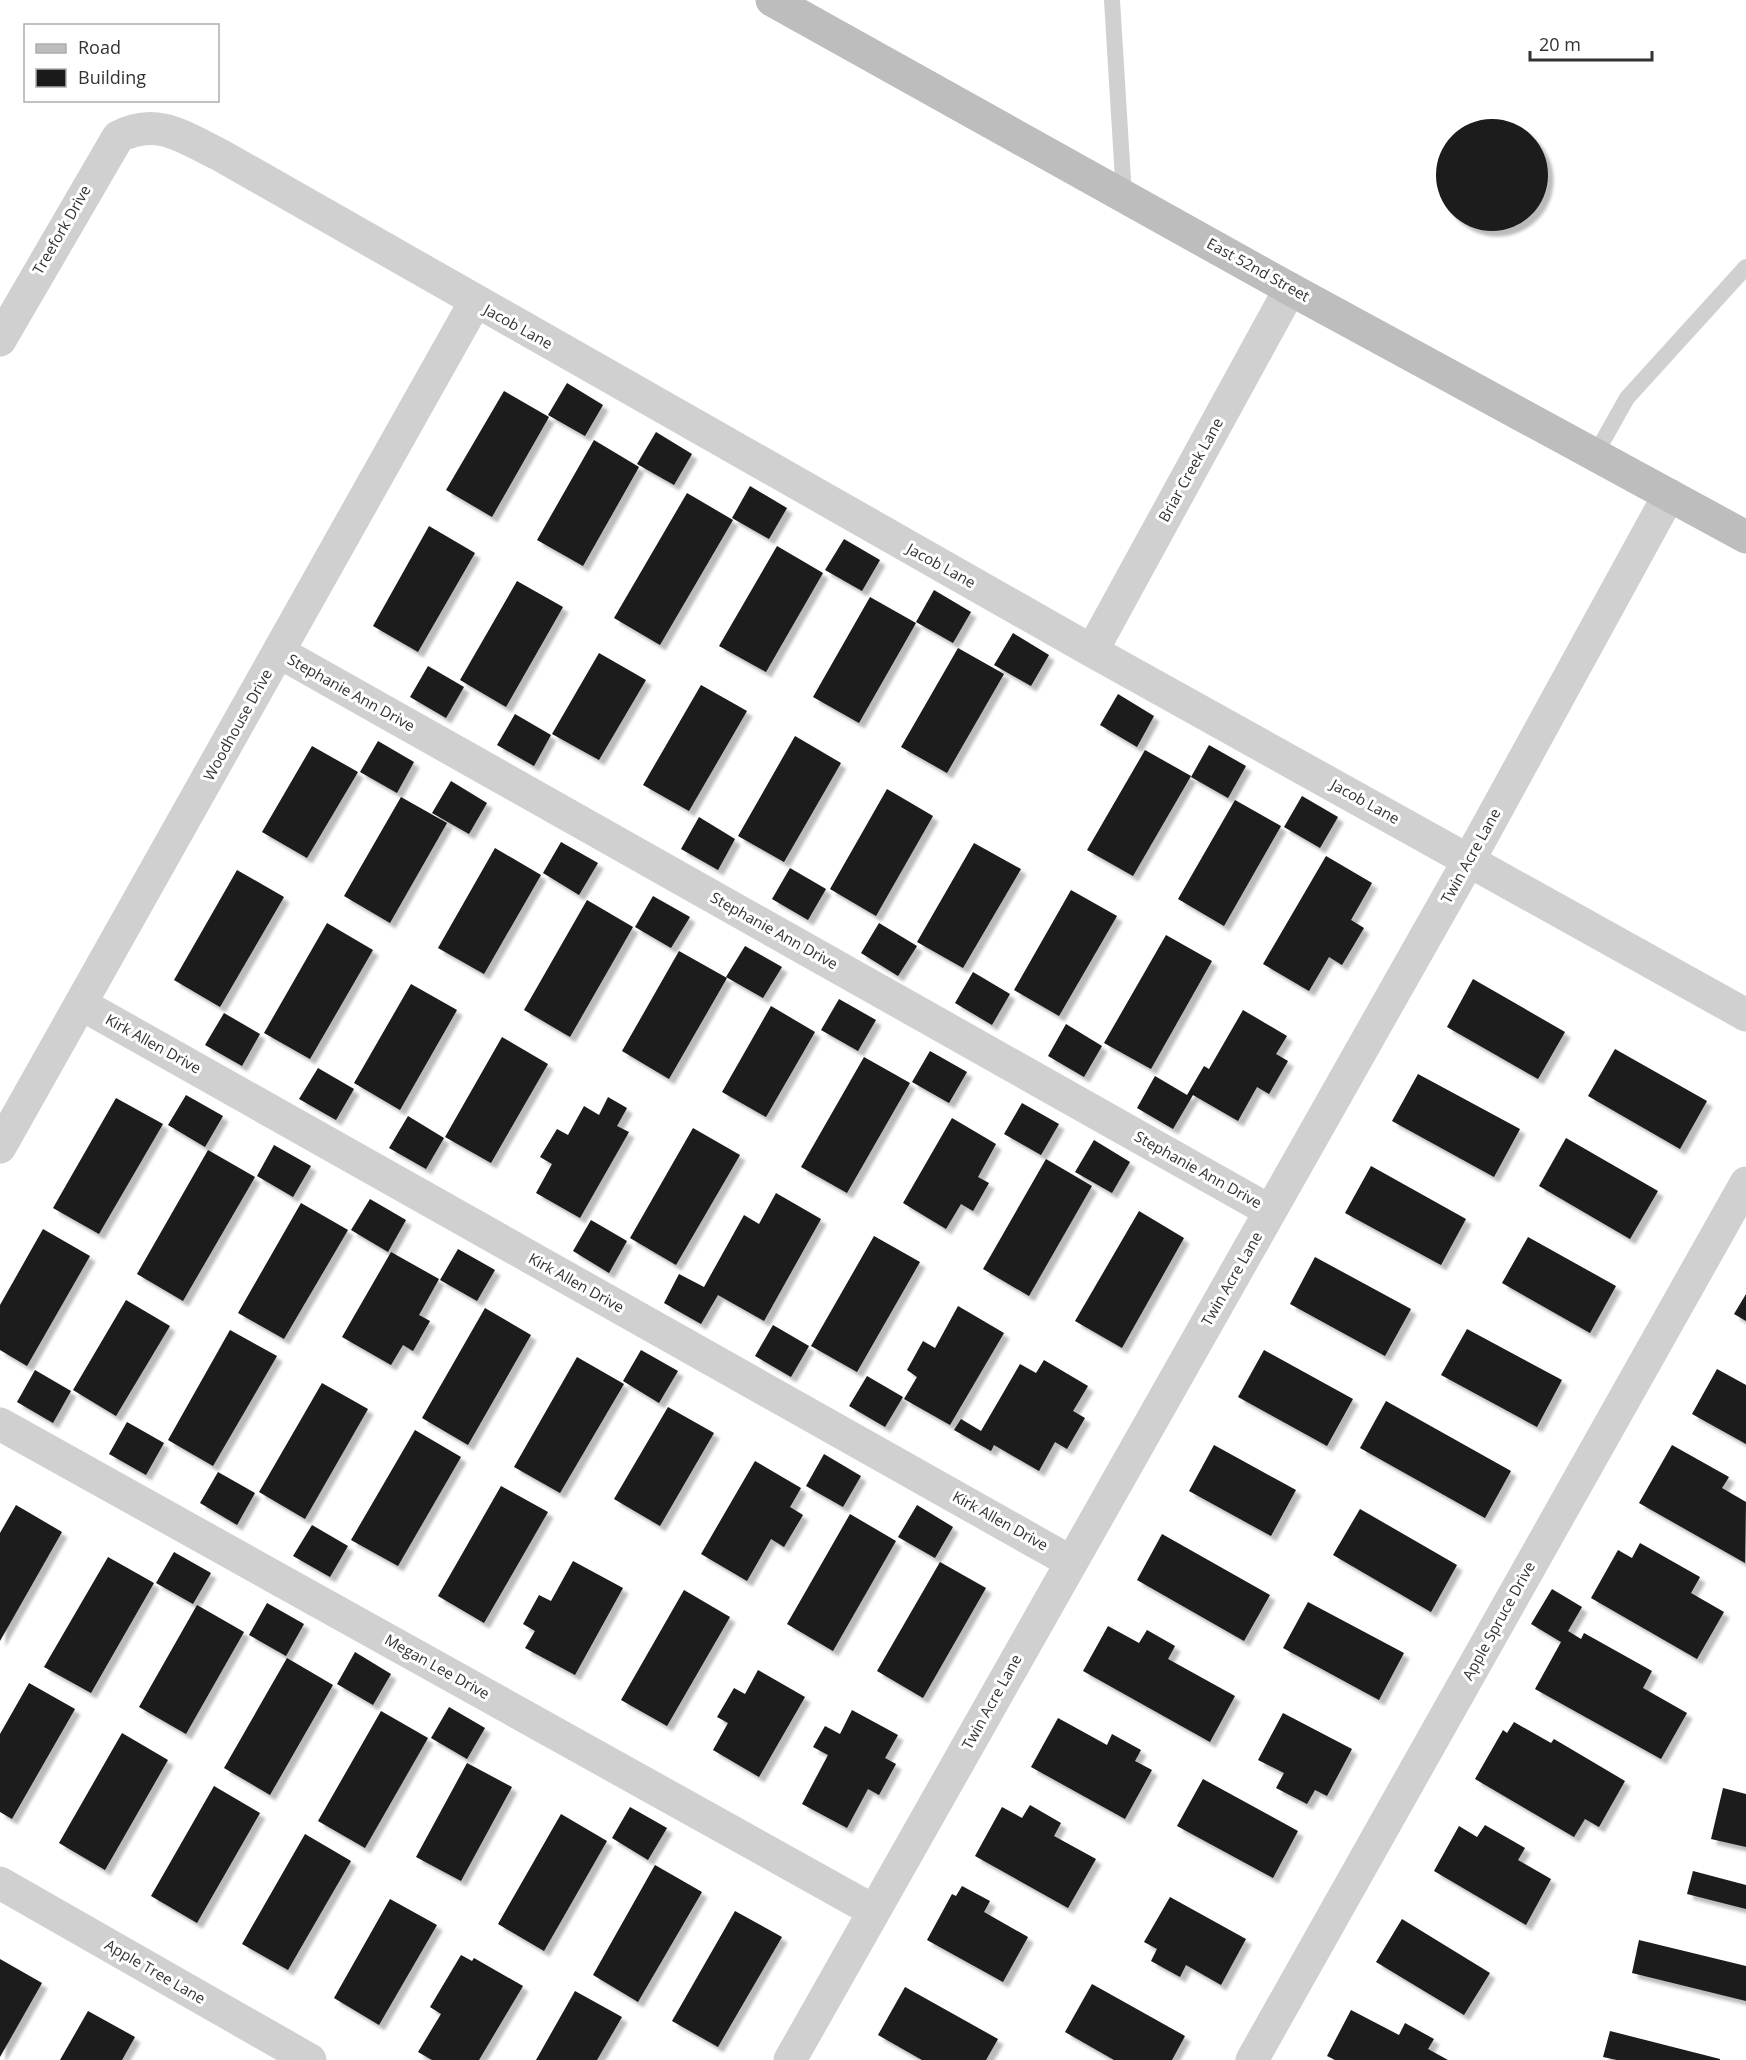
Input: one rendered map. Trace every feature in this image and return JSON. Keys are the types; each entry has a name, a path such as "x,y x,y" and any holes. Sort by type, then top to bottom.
{"street":[{"name":"East 52nd Street","path":"772,0 1290,289 1746,537"},
{"name":"Jacob Lane","path":"133,129 163,129 175,132 220,155 1092,651 1746,1015"},
{"name":"Treefork Drive","path":"0,340 107,152 118,137 133,129"},
{"name":"Briar Creek Lane","path":"1092,651 1290,289"},
{"name":"Woodhouse Drive","path":"0,1147 475,302"},
{"name":"Twin Acre Lane","path":"790,2060 1469,860 1669,495"},
{"name":"Stephanie Ann Drive","path":"279,652 1270,1211"},
{"name":"Kirk Allen Drive","path":"81,1004 1071,1562"},
{"name":"Apple Spruce Drive","path":"1252,2060 1746,1183"},
{"name":"Megan Lee Drive","path":"0,1424 874,1911"},
{"name":"Apple Tree Lane","path":"0,1883 310,2060"}],"lane":[{"path":"1112,0 1124,196"},
{"path":"1595,455 1627,398 1746,267"}],"building":[{"path":"1492,119 1513,123 1531,136 1544,154 1548,175 1544,196 1531,214 1513,227 1492,231 1471,227 1453,214 1440,196 1436,175 1440,154 1453,136 1471,123"},
{"path":"567,383 603,405 585,436 548,415"},
{"path":"504,391 549,417 492,517 446,490"},
{"path":"656,432 692,454 674,485 637,464"},
{"path":"594,440 639,467 583,566 537,540"},
{"path":"750,486 787,508 769,539 732,518"},
{"path":"687,493 733,520 660,645 614,618"},
{"path":"429,526 475,553 418,652 373,626"},
{"path":"844,539 880,560 862,591 825,570"},
{"path":"777,546 823,573 766,672 719,646"},
{"path":"517,581 563,607 506,707 460,680"},
{"path":"934,590 971,612 953,643 916,622"},
{"path":"870,597 916,623 859,723 813,697"},
{"path":"1013,633 1049,655 1031,686 994,665"},
{"path":"958,648 1004,674 947,773 901,747"},
{"path":"599,653 646,680 599,760 552,734"},
{"path":"428,666 464,687 446,718 410,697"},
{"path":"701,685 747,711 689,811 643,785"},
{"path":"1118,694 1154,716 1137,747 1100,725"},
{"path":"515,714 551,735 534,766 497,745"},
{"path":"795,736 841,763 784,862 738,836"},
{"path":"378,741 414,762 397,793 360,772"},
{"path":"1209,745 1246,766 1228,798 1191,777"},
{"path":"312,746 358,772 307,858 262,832"},
{"path":"1145,750 1191,776 1133,876 1087,850"},
{"path":"451,781 487,803 469,834 432,813"},
{"path":"887,789 933,816 876,916 830,889"},
{"path":"1302,796 1338,817 1320,848 1284,827"},
{"path":"401,797 447,823 390,923 344,896"},
{"path":"1235,800 1281,826 1224,926 1178,899"},
{"path":"699,817 735,839 718,870 681,849"},
{"path":"561,842 598,863 579,895 543,873"},
{"path":"974,843 1021,869 963,968 917,942"},
{"path":"495,848 541,875 484,974 438,948"},
{"path":"1326,856 1372,883 1351,920 1364,928 1342,965 1329,957 1309,991 1263,964"},
{"path":"790,868 826,889 808,920 772,899"},
{"path":"237,870 284,897 220,1007 174,980"},
{"path":"1071,890 1117,916 1059,1016 1014,990"},
{"path":"653,896 690,917 671,948 635,927"},
{"path":"587,900 633,927 570,1037 524,1010"},
{"path":"327,923 373,950 310,1059 264,1033"},
{"path":"879,923 917,946 898,976 861,953"},
{"path":"1166,935 1212,961 1151,1069 1104,1043"},
{"path":"745,946 782,967 763,998 726,977"},
{"path":"679,951 727,978 669,1079 622,1051"},
{"path":"973,972 1010,994 992,1025 955,1003"},
{"path":"1473,979 1565,1032 1538,1079 1447,1027"},
{"path":"411,984 457,1010 400,1110 354,1083"},
{"path":"839,999 876,1020 858,1051 821,1030"},
{"path":"771,1006 815,1032 766,1117 722,1092"},
{"path":"1243,1010 1287,1036 1276,1054 1288,1061 1269,1094 1257,1087 1238,1121 1193,1095 1173,1129 1137,1108 1155,1076 1187,1095 1204,1066 1209,1069"},
{"path":"224,1013 260,1034 242,1066 205,1045"},
{"path":"1066,1024 1102,1046 1084,1077 1048,1056"},
{"path":"502,1037 548,1064 491,1163 445,1137"},
{"path":"1615,1049 1707,1101 1680,1149 1588,1096"},
{"path":"930,1051 967,1072 949,1103 912,1082"},
{"path":"864,1057 910,1083 847,1193 801,1167"},
{"path":"318,1068 354,1089 336,1120 299,1099"},
{"path":"1418,1074 1520,1129 1494,1177 1392,1121"},
{"path":"186,1095 223,1116 205,1147 168,1125"},
{"path":"608,1097 627,1108 617,1126 629,1132 580,1218 536,1193 552,1164 540,1157 557,1129 568,1135 584,1106 599,1115"},
{"path":"116,1098 163,1124 99,1234 53,1208"},
{"path":"1022,1103 1059,1124 1041,1155 1004,1134"},
{"path":"408,1116 444,1138 426,1169 389,1148"},
{"path":"952,1118 996,1144 978,1177 989,1183 973,1211 961,1204 946,1229 903,1203"},
{"path":"693,1128 740,1155 676,1265 630,1238"},
{"path":"1566,1138 1658,1191 1630,1239 1539,1186"},
{"path":"1094,1140 1130,1162 1112,1193 1075,1172"},
{"path":"274,1145 311,1166 293,1197 257,1176"},
{"path":"208,1150 255,1177 183,1301 137,1274"},
{"path":"1046,1159 1092,1186 1029,1296 983,1269"},
{"path":"1371,1166 1466,1219 1441,1265 1345,1213"},
{"path":"776,1193 821,1219 764,1321 718,1295 701,1324 664,1303 679,1274 704,1287 744,1215 759,1224"},
{"path":"370,1199 406,1220 388,1252 351,1230"},
{"path":"301,1203 348,1230 284,1339 238,1313"},
{"path":"1139,1211 1184,1238 1122,1348 1075,1321"},
{"path":"591,1220 627,1241 609,1273 573,1251"},
{"path":"43,1229 90,1256 27,1366 0,1350 0,1305"},
{"path":"874,1236 920,1262 857,1372 811,1346"},
{"path":"1528,1237 1616,1286 1590,1333 1502,1283"},
{"path":"458,1249 495,1270 477,1301 440,1280"},
{"path":"391,1252 439,1279 419,1315 430,1321 413,1351 403,1345 391,1365 342,1337"},
{"path":"1315,1257 1411,1309 1385,1356 1290,1304"},
{"path":"1746,1294 1746,1321 1734,1314"},
{"path":"126,1300 170,1326 116,1416 73,1390"},
{"path":"958,1306 1004,1333 950,1425 904,1399 917,1377 907,1370 923,1341 935,1348"},
{"path":"485,1308 531,1335 468,1445 422,1418"},
{"path":"773,1325 809,1346 791,1377 755,1356"},
{"path":"1467,1329 1562,1380 1537,1427 1441,1375"},
{"path":"230,1330 277,1356 213,1466 168,1440"},
{"path":"641,1350 678,1371 659,1403 623,1381"},
{"path":"1264,1350 1353,1399 1327,1446 1238,1397"},
{"path":"577,1357 624,1384 560,1493 514,1467"},
{"path":"1044,1360 1088,1386 1073,1411 1085,1418 1067,1449 1055,1442 1039,1471 994,1445 991,1451 954,1430 961,1419 981,1431 1020,1364 1036,1373"},
{"path":"1717,1369 1746,1385 1746,1444 1692,1414"},
{"path":"35,1370 71,1391 53,1423 17,1402"},
{"path":"867,1376 903,1397 885,1427 849,1406"},
{"path":"322,1383 368,1409 305,1519 259,1492"},
{"path":"1386,1401 1511,1471 1485,1518 1360,1448"},
{"path":"668,1407 714,1433 660,1526 614,1499"},
{"path":"127,1422 164,1443 146,1475 109,1454"},
{"path":"415,1430 461,1457 398,1566 351,1540"},
{"path":"1214,1445 1296,1490 1271,1536 1189,1491"},
{"path":"1672,1445 1729,1477 1722,1488 1746,1502 1745,1563 1639,1503"},
{"path":"824,1454 861,1476 843,1507 806,1486"},
{"path":"755,1461 801,1488 790,1507 803,1515 784,1547 771,1539 747,1581 701,1554"},
{"path":"218,1472 255,1493 237,1525 200,1503"},
{"path":"501,1486 548,1512 484,1623 438,1596"},
{"path":"16,1505 62,1532 0,1641 0,1533"},
{"path":"917,1505 953,1527 935,1558 898,1537"},
{"path":"1360,1509 1457,1565 1431,1612 1333,1555"},
{"path":"850,1514 896,1541 833,1651 787,1624"},
{"path":"312,1525 348,1546 330,1577 293,1556"},
{"path":"1162,1534 1270,1595 1244,1641 1137,1580"},
{"path":"1640,1543 1700,1577 1691,1593 1724,1612 1697,1659 1591,1598 1618,1550 1632,1558"},
{"path":"174,1552 211,1573 193,1604 156,1583"},
{"path":"108,1557 154,1583 91,1693 44,1667"},
{"path":"573,1561 623,1588 575,1675 525,1648 535,1631 523,1624 539,1595 551,1601"},
{"path":"940,1562 986,1588 923,1698 877,1671"},
{"path":"1552,1589 1582,1607 1568,1631 1581,1639 1584,1633 1652,1671 1643,1688 1687,1713 1661,1759 1535,1689 1561,1642 1531,1624"},
{"path":"684,1590 730,1617 667,1726 621,1700"},
{"path":"1308,1602 1404,1653 1379,1700 1283,1648"},
{"path":"267,1603 304,1624 286,1656 249,1635"},
{"path":"197,1605 244,1632 186,1734 139,1707"},
{"path":"1108,1626 1139,1643 1147,1630 1175,1646 1168,1659 1235,1696 1210,1742 1083,1671"},
{"path":"355,1652 391,1674 373,1705 337,1684"},
{"path":"287,1658 333,1685 270,1795 224,1768"},
{"path":"758,1670 805,1697 759,1777 713,1750 728,1723 717,1717 734,1688 745,1694"},
{"path":"29,1683 75,1709 12,1819 0,1812 0,1734"},
{"path":"449,1707 485,1728 467,1759 431,1738"},
{"path":"852,1710 898,1735 885,1758 896,1764 879,1795 868,1789 847,1828 802,1804 828,1755 813,1747 825,1726 840,1734"},
{"path":"381,1711 428,1738 365,1848 318,1821"},
{"path":"1283,1713 1352,1749 1327,1796 1315,1790 1307,1804 1276,1788 1284,1773 1258,1760"},
{"path":"1058,1718 1107,1745 1112,1734 1141,1750 1135,1761 1152,1770 1125,1819 1031,1767"},
{"path":"1514,1722 1551,1743 1554,1739 1625,1781 1599,1827 1585,1819 1574,1837 1475,1779 1503,1730 1507,1733"},
{"path":"122,1733 168,1760 105,1870 59,1843"},
{"path":"467,1763 512,1787 461,1881 416,1857"},
{"path":"1203,1779 1298,1831 1273,1878 1177,1826"},
{"path":"214,1786 260,1813 197,1923 151,1896"},
{"path":"1723,1788 1746,1794 1746,1847 1711,1839"},
{"path":"1030,1805 1061,1823 1054,1836 1096,1859 1068,1908 975,1856 1002,1807 1022,1818"},
{"path":"630,1807 667,1828 648,1860 612,1838"},
{"path":"561,1814 607,1841 544,1951 498,1924"},
{"path":"1485,1825 1525,1848 1518,1860 1551,1879 1526,1925 1434,1871 1459,1826 1477,1837"},
{"path":"305,1834 351,1861 288,1970 242,1944"},
{"path":"655,1865 702,1892 638,2002 593,1975"},
{"path":"1693,1871 1746,1885 1746,1909 1687,1894"},
{"path":"962,1886 990,1901 984,1912 1028,1937 1003,1982 927,1940 952,1894 956,1896"},
{"path":"1170,1897 1246,1939 1221,1985 1186,1965 1180,1977 1151,1961 1157,1949 1144,1942"},
{"path":"390,1899 437,1925 379,2025 334,1998"},
{"path":"735,1911 782,1937 718,2047 672,2021"},
{"path":"1402,1919 1490,1973 1464,2015 1376,1962"},
{"path":"1639,1940 1746,1966 1746,2001 1632,1973"},
{"path":"461,1955 472,1961 474,1958 523,1986 479,2060 432,2060 418,2052 441,2014 430,2007"},
{"path":"0,1959 42,1983 0,2057"},
{"path":"1092,1984 1185,2036 1172,2060 1114,2060 1065,2032"},
{"path":"905,1987 998,2039 986,2060 922,2060 878,2035"},
{"path":"575,1991 622,2017 597,2060 536,2060"},
{"path":"1351,2010 1399,2035 1405,2023 1434,2039 1428,2049 1448,2060 1335,2060 1327,2056"},
{"path":"88,2011 135,2037 122,2060 60,2060"},
{"path":"1610,2031 1720,2060 1617,2060 1603,2057"}]}
